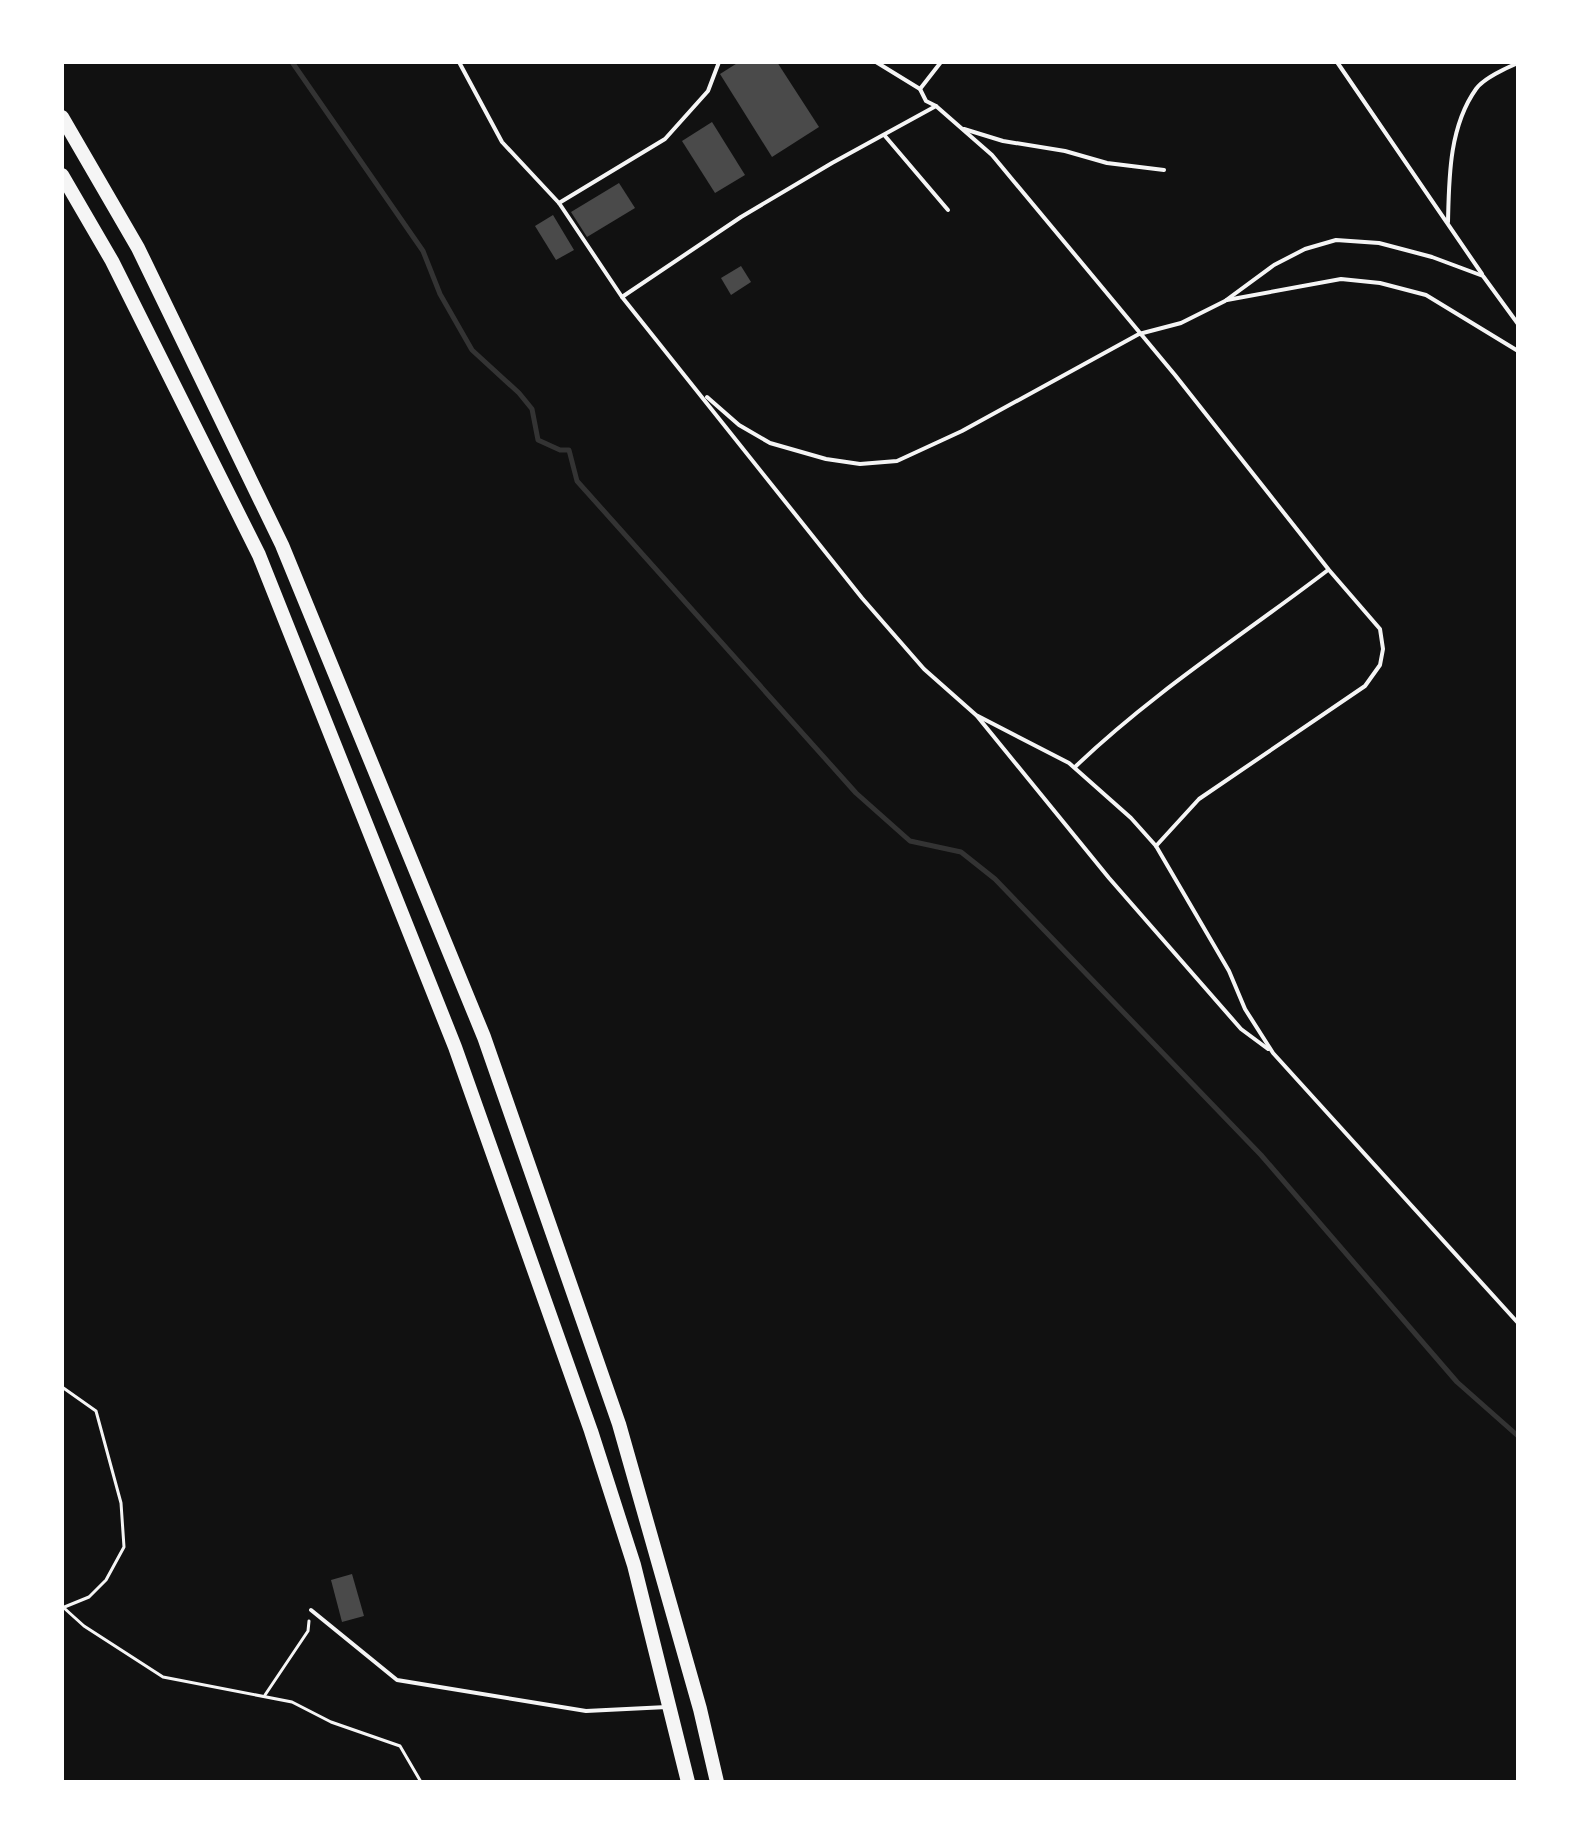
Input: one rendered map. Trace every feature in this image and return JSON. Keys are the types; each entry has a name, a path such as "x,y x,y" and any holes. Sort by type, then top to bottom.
{"highway":[{"path":"62,117 138,248 282,545 484,1037 619,1424 696,1694 717,1782"},
{"path":"62,175 112,261 259,555 444,1018 591,1431 634,1565 688,1782"}],"lane":[{"path":"459,62 502,142 559,203 622,297 862,598 924,669 976,715 1025,779 1241,1029 1273,1053"},
{"path":"559,203 665,139 708,91 719,62"},
{"path":"876,62 920,89 926,101 936,106 992,155 1380,629 1383,649 1380,665 1365,686 1199,799 1156,846"},
{"path":"920,89 941,62"},
{"path":"1337,62 1518,324"},
{"path":"1448,224 1449,169 1459,123 1477,87 1518,63"},
{"path":"622,297 741,217 936,106"},
{"path":"962,128 1003,141 1065,151 1107,163 1164,170"},
{"path":"885,136 948,210"},
{"path":"698,389 739,425 770,443 826,459 860,464 897,461 962,431 1139,334 1181,323 1225,301 1274,265 1305,249 1336,240 1379,243 1432,257 1483,276"},
{"path":"1225,301 1341,279 1380,283 1426,295 1518,351"},
{"path":"1075,767 1110,734 1156,698 1329,570"},
{"path":"976,715 1075,767 1131,818 1156,846 1229,971 1245,1009 1273,1053 1518,1323"},
{"path":"311,1610 397,1680 586,1711 670,1707"}],"path":[{"path":"62,1387 96,1411 121,1503 124,1547 106,1580 89,1597 63,1608 84,1626 163,1677 292,1702 331,1722 400,1746 421,1782"},
{"path":"265,1695 308,1631"}],"building":[{"path":"739,62 777,62 819,127 772,157 720,74"},
{"path":"712,122 745,175 715,193 682,141"},
{"path":"619,183 635,208 587,237 571,212"},
{"path":"553,215 574,250 556,260 535,226"},
{"path":"741,266 751,282 731,295 721,278"},
{"path":"352,1574 364,1616 342,1622 331,1580"}],"waterway":[{"path":"292,62 423,251 440,294 472,350 532,409 538,440 560,450 569,450 577,481 856,793 910,841 961,852 995,879 1261,1155 1457,1382 1518,1436"}]}
